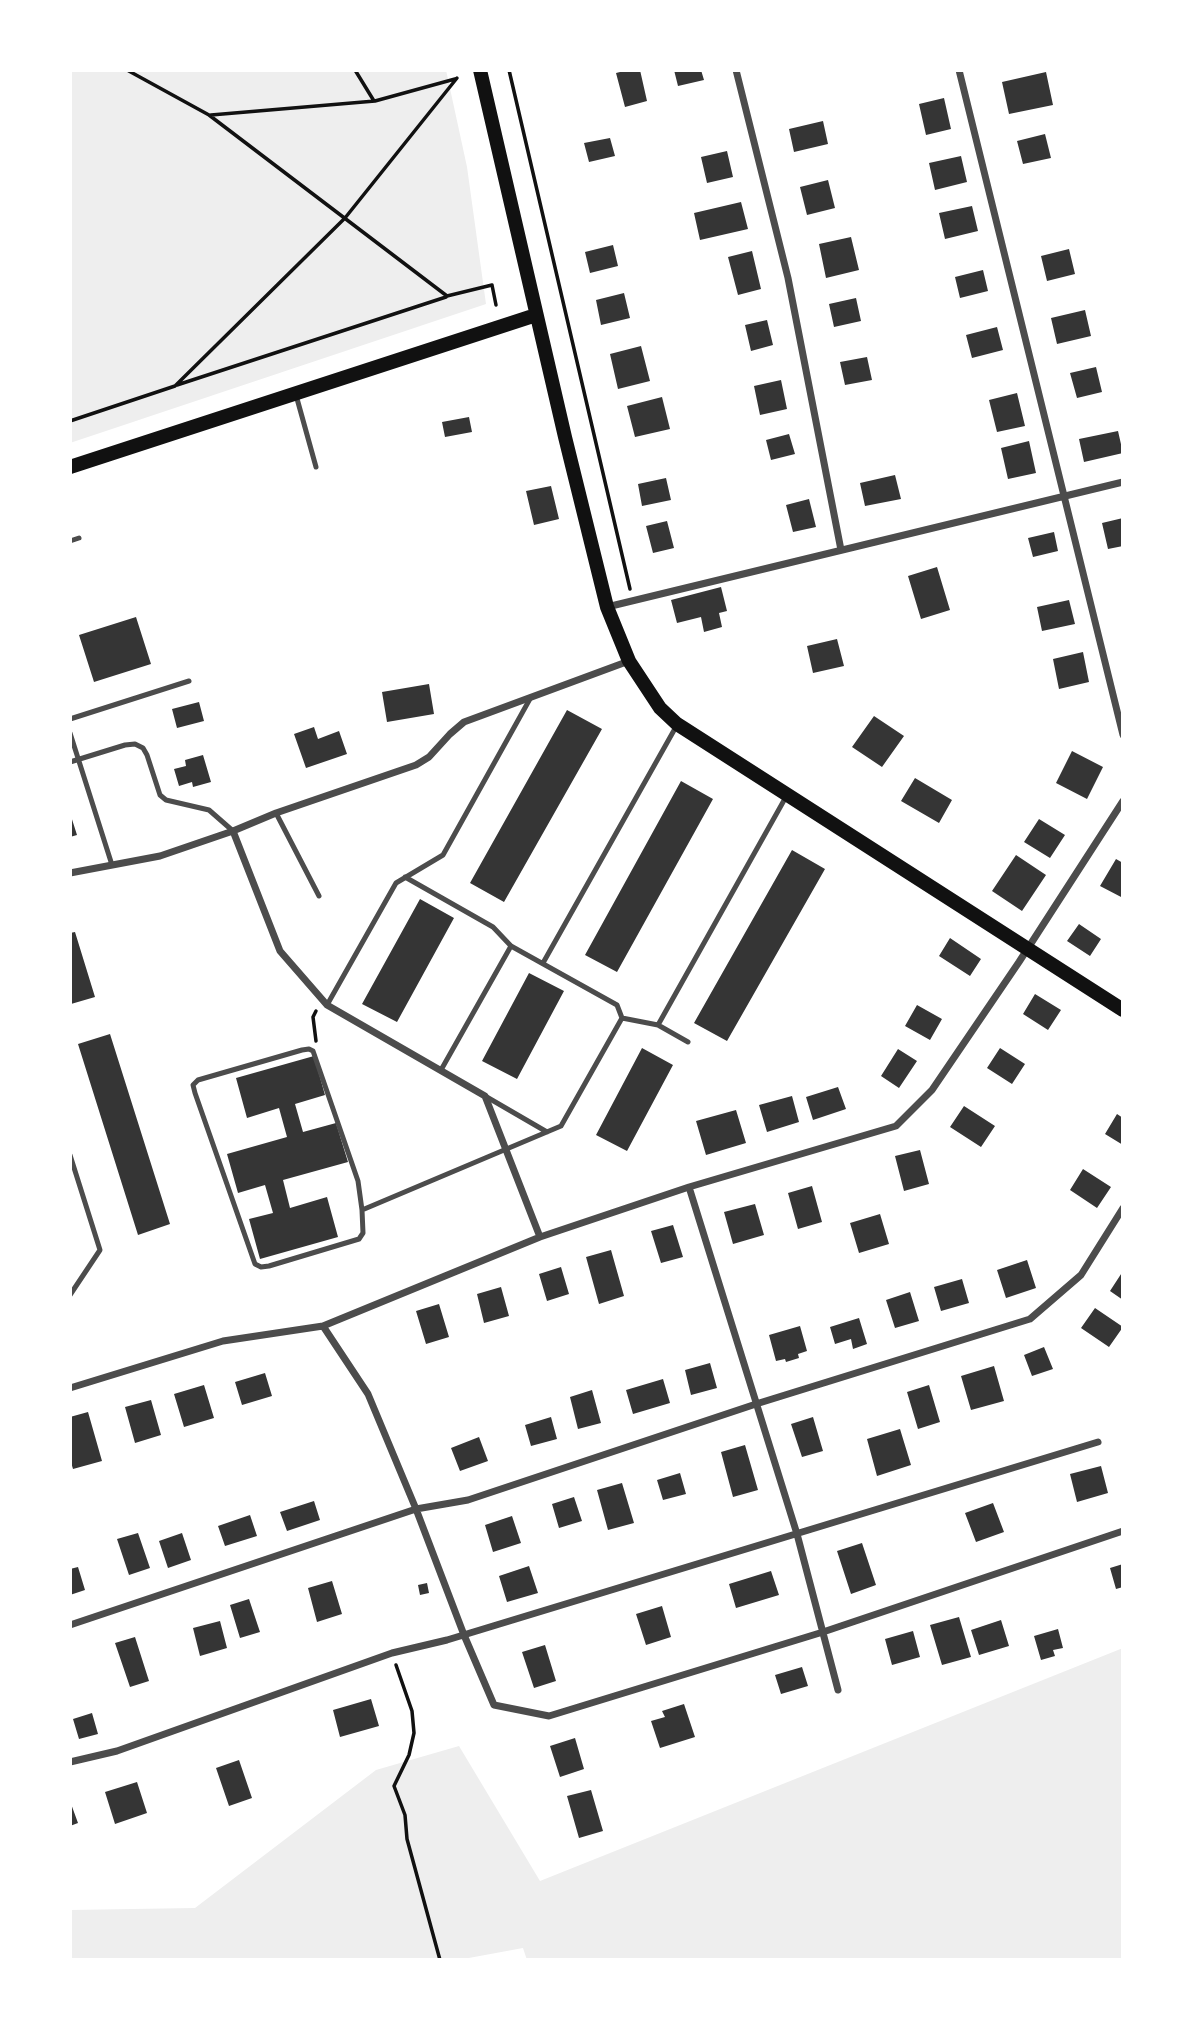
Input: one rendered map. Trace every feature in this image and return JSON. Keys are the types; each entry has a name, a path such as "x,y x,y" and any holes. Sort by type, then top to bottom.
{"main road":[{"path":"480,70 607,607 629,661 660,708 677,724 1123,1010"},
{"path":"70,467 536,315"}],"street":[{"path":"736,70 788,278 841,550"},
{"path":"960,70 1123,735"},
{"path":"607,607 1123,482"},
{"path":"70,873 160,856 416,765 429,757 464,722 629,661"},
{"path":"70,1388 223,1340 323,1326 540,1237 689,1187 896,1126 932,1090 1123,801"},
{"path":"233,831 280,951 327,1005 485,1096 540,1237"},
{"path":"689,1187 797,1534 838,1690"},
{"path":"70,1625 416,1509 468,1500 756,1404 1030,1319 1081,1275 1123,1208"},
{"path":"323,1326 369,1394 494,1705 549,1716 823,1633 1123,1531"},
{"path":"70,1762 117,1751 391,1653 447,1640 1098,1442"}],"lane":[{"path":"295,392 316,467"},
{"path":"70,541 79,538"},
{"path":"70,719 189,681"},
{"path":"327,1005 396,883 443,855 531,697"},
{"path":"543,963 677,724"},
{"path":"70,733 112,864"},
{"path":"70,762 125,744 135,744 143,748 160,795 166,800 209,810 233,831"},
{"path":"658,1026 788,794"},
{"path":"276,813 319,896"},
{"path":"405,877 493,927 511,946 617,1005 622,1018"},
{"path":"441,1070 511,946"},
{"path":"622,1018 658,1026 688,1042"},
{"path":"362,1210 561,1126 622,1018"},
{"path":"302,1049 312,1051 316,1056 358,1181 362,1210 363,1233 359,1240 261,1268 255,1264 194,1085 205,1076 302,1049"},
{"path":"485,1096 547,1132"},
{"path":"70,1155 100,1250 70,1295"}],"path":[{"path":"127,70 209,115 447,296"},
{"path":"355,70 374,101"},
{"path":"509,70 633,601"},
{"path":"175,386 345,218 457,78 374,101 209,115"},
{"path":"70,421 447,296 492,285 496,305"},
{"path":"312,1051 316,1042 313,1017 316,1010"},
{"path":"391,1653 412,1711 414,1733 409,1755 394,1787 405,1815 407,1839 440,1960"}],"shaded area":[{"path":"70,70 446,70 467,167 486,304 70,443"},
{"path":"1123,1648 1123,1960 527,1960 523,1948 458,1960 70,1960 70,1910 195,1908 376,1770 459,1746 540,1881"}],"building":[{"path":"640,70 647,101 625,107 616,73"},
{"path":"674,70 701,70 704,80 678,86"},
{"path":"1046,72 1053,105 1009,114 1002,82"},
{"path":"944,98 951,129 926,135 919,104"},
{"path":"823,121 828,144 794,152 789,129"},
{"path":"1045,134 1051,158 1023,164 1017,141"},
{"path":"610,138 615,156 589,162 584,143"},
{"path":"727,151 733,177 707,183 701,157"},
{"path":"961,156 967,182 935,190 929,163"},
{"path":"828,180 835,208 807,215 800,187"},
{"path":"741,202 748,229 700,240 694,213"},
{"path":"972,206 978,231 945,239 939,213"},
{"path":"851,237 859,270 826,278 819,244"},
{"path":"613,245 618,266 590,273 585,252"},
{"path":"1069,249 1075,274 1047,281 1041,256"},
{"path":"752,251 761,289 738,295 728,257"},
{"path":"983,270 988,291 960,298 955,277"},
{"path":"624,293 630,318 601,325 596,300"},
{"path":"856,298 861,321 834,327 829,304"},
{"path":"1085,310 1091,336 1057,344 1051,318"},
{"path":"767,320 773,345 751,351 745,325"},
{"path":"997,327 1003,350 972,358 966,335"},
{"path":"641,346 650,381 618,389 610,354"},
{"path":"867,357 872,380 845,385 840,362"},
{"path":"1096,367 1102,392 1077,398 1070,373"},
{"path":"781,380 787,409 760,415 754,386"},
{"path":"1017,393 1025,426 997,432 989,400"},
{"path":"662,397 670,429 635,437 627,406"},
{"path":"469,417 472,432 445,437 442,422"},
{"path":"1118,431 1123,453 1084,462 1079,439"},
{"path":"789,434 795,454 771,460 766,440"},
{"path":"1029,441 1036,473 1008,479 1001,448"},
{"path":"895,475 901,499 865,506 860,483"},
{"path":"666,478 671,500 642,506 638,484"},
{"path":"551,486 559,519 534,525 526,491"},
{"path":"809,499 816,527 793,532 786,505"},
{"path":"1123,518 1123,546 1108,549 1102,523"},
{"path":"667,521 674,548 653,553 646,526"},
{"path":"1054,532 1058,551 1033,557 1028,538"},
{"path":"937,567 950,610 921,619 908,576"},
{"path":"721,587 727,611 719,613 722,627 704,632 701,617 677,623 671,600"},
{"path":"1069,600 1075,624 1042,631 1037,607"},
{"path":"136,617 151,664 94,682 79,635"},
{"path":"837,639 844,666 813,673 807,646"},
{"path":"1083,652 1089,682 1059,689 1053,659"},
{"path":"429,684 434,714 387,722 382,692"},
{"path":"199,702 204,721 177,728 172,709"},
{"path":"567,710 602,729 504,902 470,883"},
{"path":"874,716 904,736 882,767 852,747"},
{"path":"314,727 318,739 339,731 347,754 306,768 294,734"},
{"path":"1072,751 1103,767 1087,799 1056,783"},
{"path":"203,755 211,782 193,787 192,782 179,786 174,769 186,766 185,760"},
{"path":"915,778 952,800 939,823 901,801"},
{"path":"681,781 713,799 617,972 585,955"},
{"path":"70,813 77,835 70,837"},
{"path":"1039,819 1065,835 1050,858 1024,842"},
{"path":"792,850 825,869 727,1041 694,1023"},
{"path":"1016,855 1046,875 1022,911 992,891"},
{"path":"1116,859 1123,863 1123,898 1100,886"},
{"path":"420,899 454,918 397,1022 362,1004"},
{"path":"1079,924 1101,939 1090,956 1067,941"},
{"path":"75,932 95,997 71,1004 70,933"},
{"path":"950,938 981,959 970,976 939,956"},
{"path":"529,973 564,991 517,1079 482,1061"},
{"path":"1035,994 1061,1010 1048,1030 1023,1014"},
{"path":"917,1005 942,1019 930,1040 905,1026"},
{"path":"110,1034 170,1224 138,1235 78,1044"},
{"path":"642,1048 673,1065 627,1151 596,1135"},
{"path":"1000,1048 1025,1064 1012,1084 987,1068"},
{"path":"898,1049 917,1061 899,1088 881,1076"},
{"path":"314,1056 325,1095 295,1104 303,1132 336,1123 348,1162 283,1180 290,1208 327,1197 338,1237 260,1259 249,1219 273,1213 265,1185 238,1193 227,1154 287,1137 279,1108 247,1118 236,1078"},
{"path":"838,1087 846,1109 813,1120 806,1097"},
{"path":"792,1096 799,1122 767,1132 759,1105"},
{"path":"964,1106 995,1126 981,1147 950,1127"},
{"path":"736,1110 746,1143 706,1155 696,1121"},
{"path":"1117,1114 1123,1118 1123,1145 1105,1134"},
{"path":"920,1150 929,1184 904,1191 895,1156"},
{"path":"1083,1169 1111,1187 1097,1208 1070,1190"},
{"path":"812,1186 822,1222 798,1229 788,1193"},
{"path":"755,1204 764,1235 733,1244 724,1212"},
{"path":"880,1214 889,1244 859,1253 850,1223"},
{"path":"673,1225 683,1257 661,1263 651,1231"},
{"path":"611,1250 624,1296 599,1304 586,1257"},
{"path":"1027,1260 1036,1288 1006,1298 997,1270"},
{"path":"561,1267 569,1294 547,1301 539,1274"},
{"path":"1123,1271 1123,1300 1110,1291"},
{"path":"962,1279 969,1303 941,1311 934,1287"},
{"path":"501,1287 509,1316 484,1323 477,1294"},
{"path":"910,1292 919,1321 895,1328 886,1300"},
{"path":"439,1304 449,1337 426,1344 416,1311"},
{"path":"1095,1308 1123,1327 1109,1347 1081,1328"},
{"path":"859,1318 867,1344 853,1349 851,1339 835,1344 830,1327"},
{"path":"800,1326 807,1351 798,1354 799,1358 786,1362 785,1359 776,1361 769,1335"},
{"path":"1044,1347 1053,1369 1032,1376 1024,1355"},
{"path":"710,1363 717,1388 691,1395 685,1370"},
{"path":"994,1366 1004,1401 971,1410 961,1376"},
{"path":"265,1373 272,1396 242,1405 235,1382"},
{"path":"663,1379 670,1403 633,1414 626,1390"},
{"path":"204,1385 214,1418 184,1427 174,1394"},
{"path":"929,1385 940,1422 918,1429 907,1392"},
{"path":"592,1390 601,1423 578,1429 570,1397"},
{"path":"151,1400 161,1435 135,1443 125,1407"},
{"path":"88,1412 102,1461 73,1469 70,1459 70,1417"},
{"path":"551,1417 557,1439 531,1446 525,1425"},
{"path":"813,1417 823,1451 802,1457 791,1424"},
{"path":"900,1429 911,1465 877,1476 867,1439"},
{"path":"479,1437 488,1461 460,1471 451,1448"},
{"path":"745,1445 758,1490 733,1497 721,1452"},
{"path":"1101,1466 1108,1493 1077,1502 1070,1474"},
{"path":"680,1473 686,1494 663,1500 657,1480"},
{"path":"622,1483 634,1523 608,1530 597,1490"},
{"path":"574,1497 582,1521 559,1528 552,1504"},
{"path":"314,1501 320,1520 287,1531 280,1512"},
{"path":"993,1503 1004,1532 976,1542 965,1513"},
{"path":"250,1515 257,1536 225,1546 218,1526"},
{"path":"512,1516 521,1543 493,1552 485,1525"},
{"path":"138,1533 150,1568 129,1575 117,1539"},
{"path":"182,1533 191,1560 168,1568 159,1541"},
{"path":"862,1543 876,1585 851,1594 837,1551"},
{"path":"1123,1564 1123,1587 1116,1589 1110,1568"},
{"path":"529,1566 538,1593 507,1602 499,1576"},
{"path":"78,1567 85,1590 70,1595 70,1569"},
{"path":"771,1571 779,1595 736,1608 729,1584"},
{"path":"332,1581 342,1614 317,1622 308,1588"},
{"path":"427,1583 429,1593 420,1595 418,1585"},
{"path":"249,1599 260,1632 240,1638 230,1605"},
{"path":"662,1606 671,1637 646,1645 636,1614"},
{"path":"959,1617 971,1657 942,1665 930,1625"},
{"path":"1001,1620 1009,1646 979,1655 971,1630"},
{"path":"220,1621 227,1648 200,1656 193,1628"},
{"path":"1058,1629 1063,1648 1053,1650 1055,1656 1041,1660 1034,1636"},
{"path":"913,1631 920,1657 892,1665 885,1639"},
{"path":"135,1637 149,1681 130,1687 115,1643"},
{"path":"545,1645 556,1681 534,1688 522,1652"},
{"path":"802,1667 808,1686 781,1694 775,1675"},
{"path":"371,1699 379,1726 340,1737 333,1710"},
{"path":"684,1704 695,1737 660,1748 651,1721 665,1717 662,1711"},
{"path":"92,1713 98,1734 79,1739 73,1719"},
{"path":"575,1738 584,1769 560,1777 550,1746"},
{"path":"239,1760 252,1798 229,1806 216,1768"},
{"path":"137,1782 147,1813 115,1824 105,1792"},
{"path":"591,1790 603,1831 579,1838 567,1796"},
{"path":"70,1801 78,1823 70,1826"}]}
